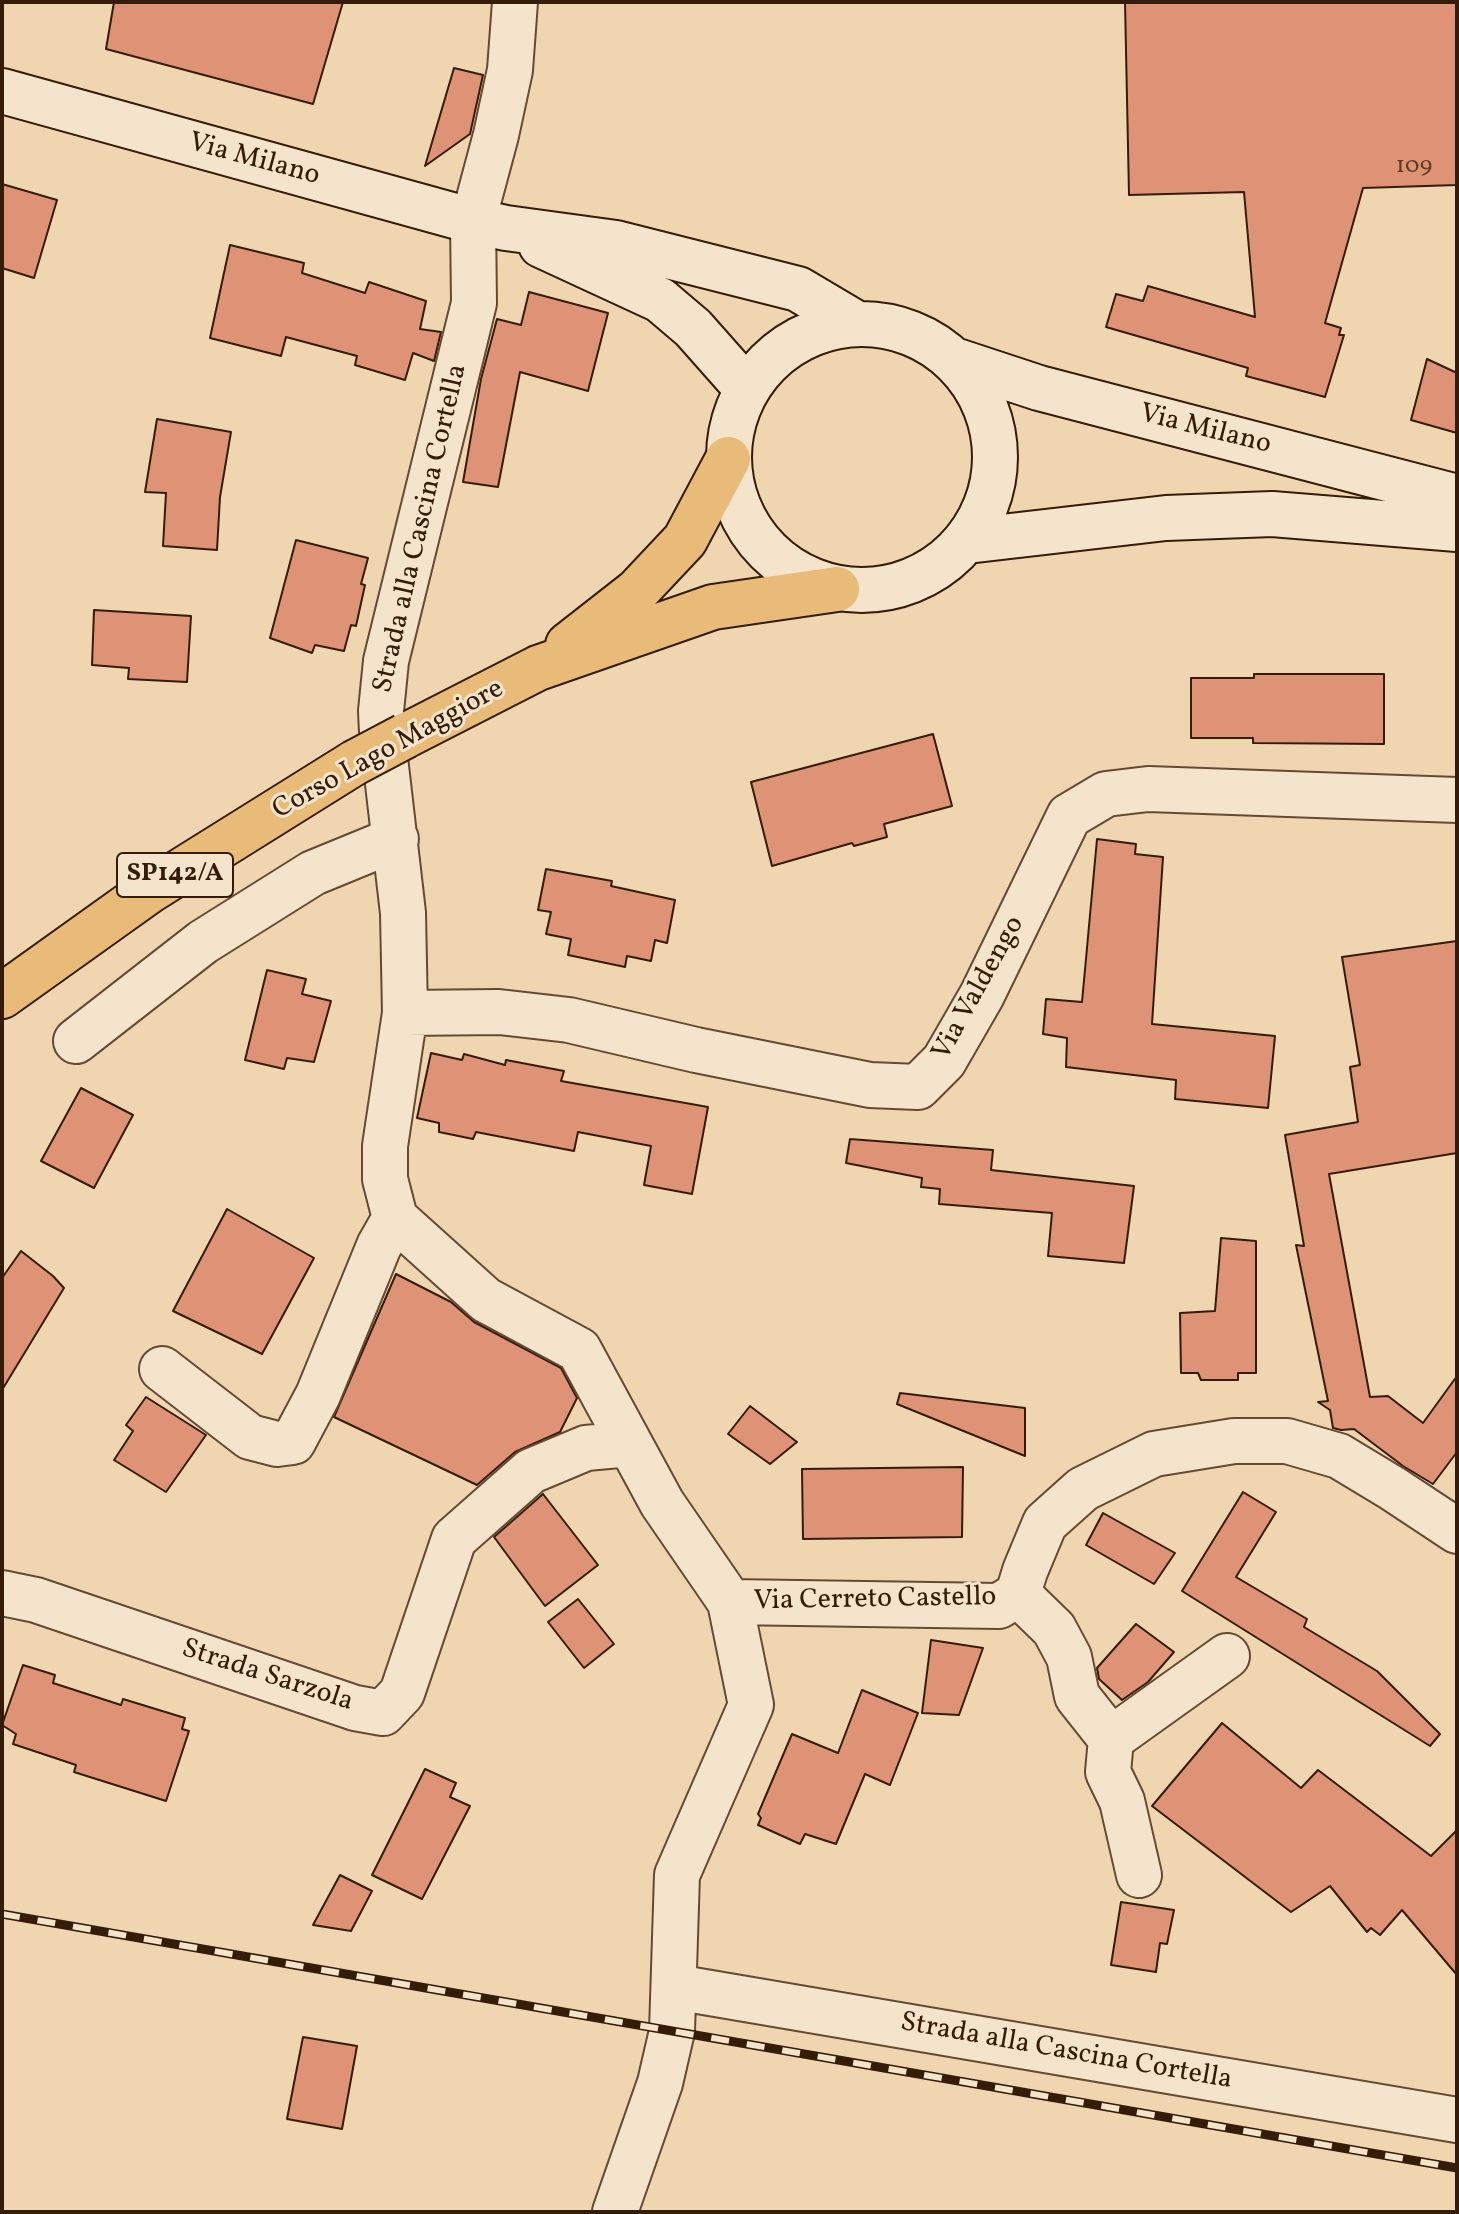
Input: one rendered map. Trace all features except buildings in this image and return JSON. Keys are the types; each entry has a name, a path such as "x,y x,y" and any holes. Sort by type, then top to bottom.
{"highway":[{"name":"Corso Lago Maggiore","path":"538,668 637,591 685,540 728,459"},
{"name":"Corso Lago Maggiore","path":"2,996 149,891 354,763 538,668 713,607 837,589"}],"street":[{"name":"Strada alla Cascina Cortella","path":"395,1218 385,1179 385,1146 405,1013 403,913 381,711 386,661 474,303 489,224 496,135 510,70 515,2"},
{"name":"Via Milano","path":"2,91 489,224 616,243 798,289 857,324"},
{"name":"Via Milano","path":"489,224 660,300 693,328 747,389"},
{"path":"857,324 892,327 925,339 954,360 979,391 993,428 997,468 987,507 967,541 941,566 909,583 874,591 837,589 794,573 759,544 736,504 728,459 733,423 747,389 768,363 794,342 824,329 857,324"},
{"name":"Via Milano","path":"954,360 1039,388 1457,497"},
{"path":"967,541 1166,518 1272,514 1457,529"},
{"name":"Via Valdengo","path":"405,1013 499,1012 569,1020 696,1050 870,1085 918,1087 944,1061 982,995 1069,816 1106,794 1148,789 1457,800"},
{"path":"76,1041 203,942 313,873 396,839"},
{"path":"162,1369 250,1437 277,1444 293,1442 318,1395 379,1246 395,1218 486,1300 579,1350 662,1503 730,1602 751,1705 677,1875 672,2031 660,2083 615,2212"},
{"name":"Via Cerreto Castello","path":"730,1602 999,1606 1018,1594 1045,1523 1083,1489 1154,1454 1234,1441 1287,1441 1339,1456 1457,1531"},
{"name":"Strada Sarzola","path":"2,1593 36,1600 355,1708 383,1713 402,1693 454,1539 531,1471 586,1448 630,1444"},
{"name":"Via Cerreto Castello","path":"1018,1594 1054,1629 1069,1657 1077,1696 1111,1739"},
{"path":"1139,1875 1122,1801 1108,1772 1111,1739 1227,1656"},
{"name":"Strada alla Cascina Cortella","path":"675,1987 1457,2120"}],"railway":[{"path":"2,1914 1457,2168"}]}
